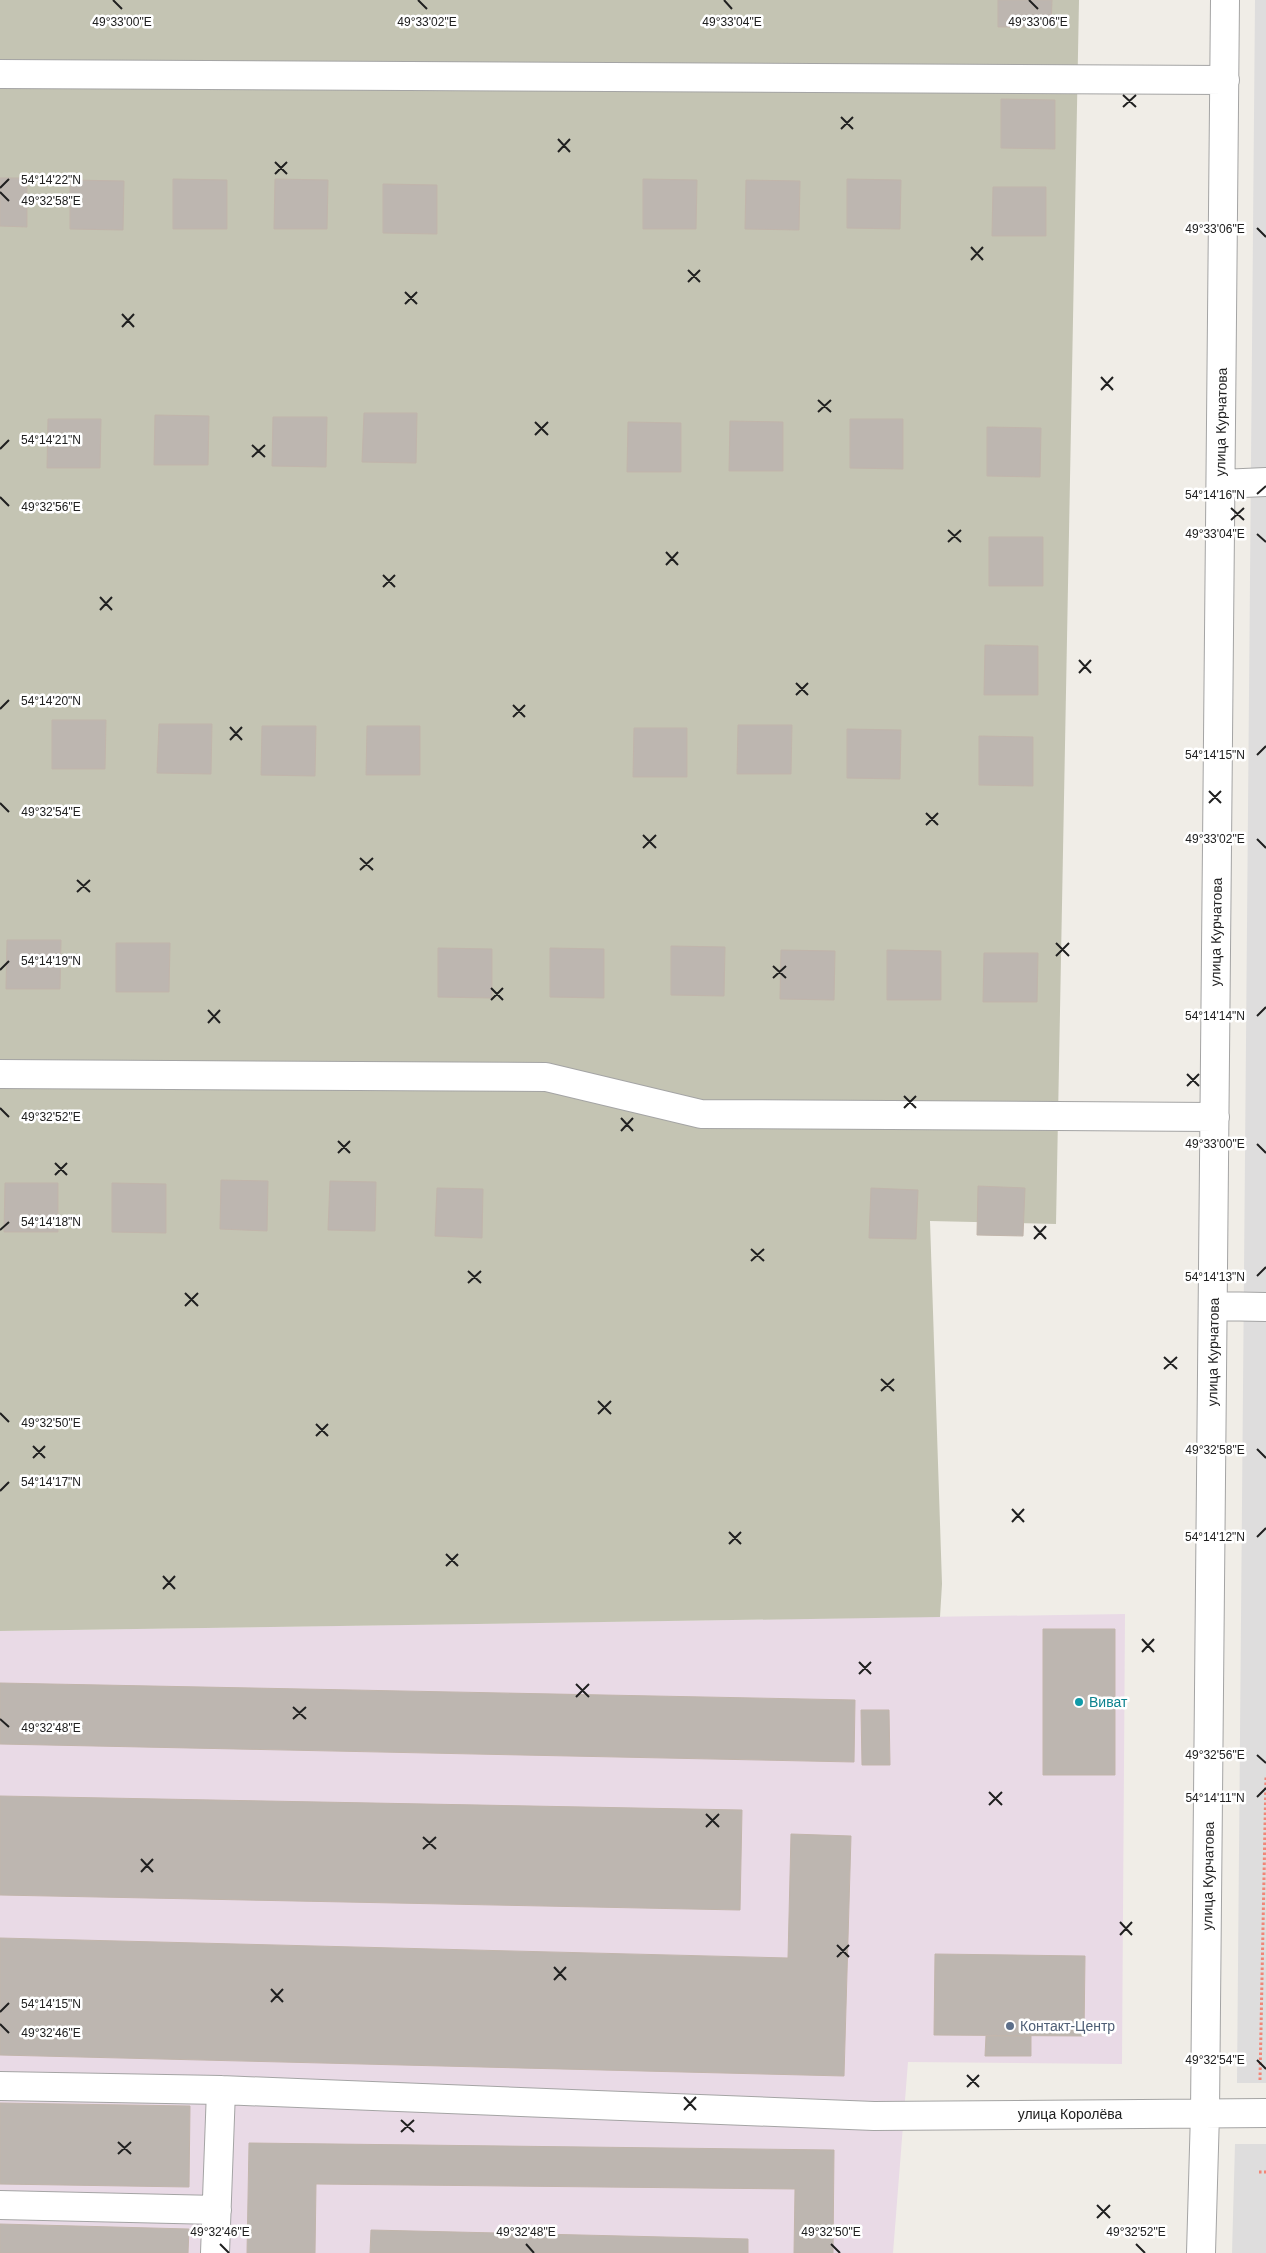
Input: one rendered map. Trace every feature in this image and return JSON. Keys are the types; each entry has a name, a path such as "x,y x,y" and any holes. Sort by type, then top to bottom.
{"street":[{"name":"улица Курчатова","path":"1201,2253 1206,2113 1225,0"},
{"path":"0,74 1225,80"},
{"path":"1221,484 1266,482"},
{"path":"0,1074 546,1077 701,1114 1215,1118"},
{"path":"1213,1306 1266,1307"},
{"name":"улица Королёва","path":"0,2086 221,2090 874,2116 1263,2113"},
{"path":"215,2253 221,2090"},
{"path":"0,2205 216,2210"}],"path":[{"path":"1263,2113 1261,2051 1266,1776"},
{"path":"1261,2051 1266,2051"},
{"path":"1259,2172 1266,2172"}],"shaded area":[{"path":"0,0 1079,0 1056,1224 930,1221 942,1584 940,1617 0,1631"},
{"path":"1255,0 1266,0 1266,2083 1237,2083"},
{"path":"1125,1614 1122,2064 908,2062 893,2253 0,2253 0,1631"},
{"path":"1235,2144 1266,2144 1266,2253 1232,2253"}],"building":[{"path":"998,0 1052,0 1051,27 998,27"},
{"path":"1001,99 1055,100 1055,149 1001,148"},
{"path":"0,178 27,178 27,227 0,226"},
{"path":"173,179 227,180 227,229 173,229"},
{"path":"275,179 328,180 327,229 274,229"},
{"path":"643,179 697,180 696,229 643,229"},
{"path":"847,179 901,180 900,229 847,228"},
{"path":"70,180 124,181 123,230 70,229"},
{"path":"746,180 800,181 799,230 745,229"},
{"path":"383,184 437,185 437,234 383,233"},
{"path":"993,187 1046,187 1046,236 992,236"},
{"path":"364,413 417,413 416,463 362,462"},
{"path":"155,415 209,416 208,465 154,465"},
{"path":"273,417 327,417 326,467 272,466"},
{"path":"48,419 101,419 100,468 47,468"},
{"path":"850,419 903,419 903,469 850,468"},
{"path":"730,421 783,422 783,471 729,471"},
{"path":"628,422 681,423 681,472 627,472"},
{"path":"987,427 1041,428 1040,477 987,476"},
{"path":"989,537 1043,537 1043,586 989,586"},
{"path":"985,645 1038,646 1038,695 984,695"},
{"path":"52,720 106,720 105,769 52,769"},
{"path":"159,724 212,724 211,774 157,773"},
{"path":"738,725 792,725 791,774 737,774"},
{"path":"262,726 316,726 315,776 261,775"},
{"path":"367,726 420,726 420,775 366,775"},
{"path":"634,728 687,728 687,777 633,777"},
{"path":"847,729 901,730 900,779 847,778"},
{"path":"979,736 1033,737 1033,786 979,785"},
{"path":"7,940 61,940 60,989 6,989"},
{"path":"116,943 170,943 169,992 116,992"},
{"path":"671,946 725,947 724,996 671,995"},
{"path":"438,948 492,949 492,998 438,997"},
{"path":"550,948 604,949 604,998 550,997"},
{"path":"781,950 835,951 834,1000 780,999"},
{"path":"887,950 941,951 941,1000 887,1000"},
{"path":"984,953 1038,953 1037,1002 983,1002"},
{"path":"221,1180 268,1181 267,1231 220,1229"},
{"path":"330,1181 376,1182 375,1231 328,1230"},
{"path":"5,1183 58,1183 58,1232 4,1232"},
{"path":"112,1183 166,1184 166,1233 112,1232"},
{"path":"978,1186 1025,1188 1023,1236 977,1235"},
{"path":"437,1188 483,1189 482,1238 435,1236"},
{"path":"871,1188 918,1190 916,1239 869,1238"},
{"name":"Виват","path":"1043,1629 1115,1629 1115,1775 1043,1775"},
{"path":"0,1683 855,1700 854,1762 0,1744"},
{"path":"861,1710 889,1710 890,1765 862,1765"},
{"path":"0,1796 742,1810 740,1910 0,1895"},
{"path":"791,1834 851,1836 844,2076 0,2055 0,1938 788,1958"},
{"path":"935,1954 1085,1956 1084,2036 934,2035"},
{"path":"986,2036 1031,2036 1031,2056 985,2056"},
{"path":"0,2103 190,2106 189,2187 0,2184"},
{"path":"249,2143 834,2150 833,2253 794,2253 795,2189 316,2184 315,2253 247,2253"},
{"path":"0,2224 189,2229 188,2253 0,2253"},
{"path":"371,2230 748,2239 748,2253 370,2253"}],"place":[{"name":"Виват","path":"1079,1702"},
{"name":"Контакт-Центр","path":"1010,2026"}]}
